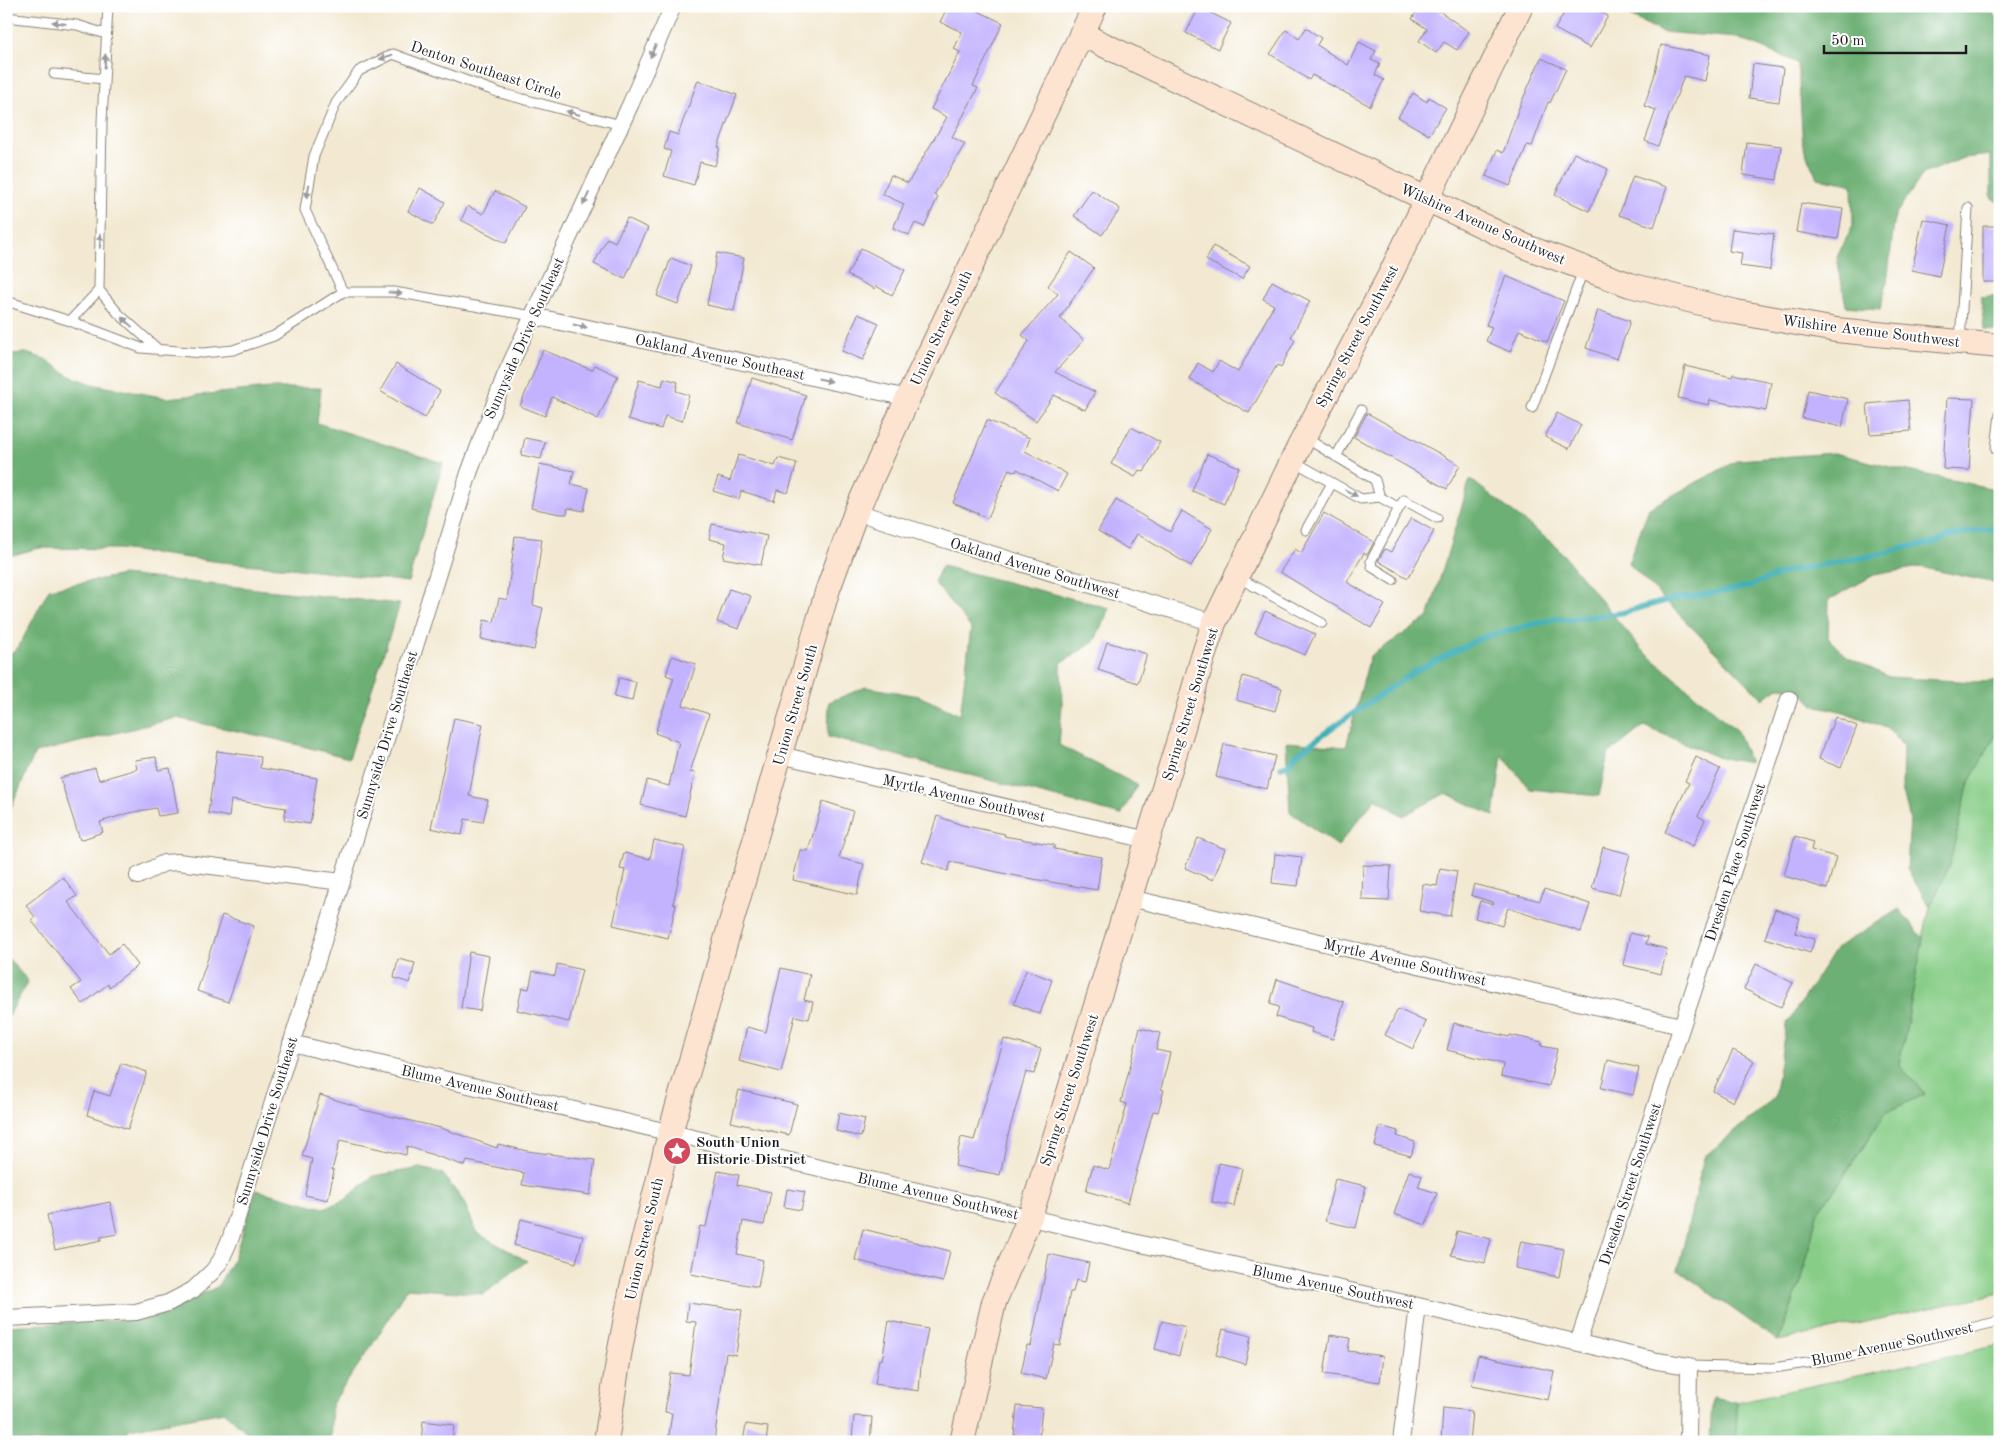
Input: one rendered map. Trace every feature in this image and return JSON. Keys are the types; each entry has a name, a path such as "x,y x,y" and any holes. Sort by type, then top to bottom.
{"street":[{"name":"Sunnyside Drive Southeast","path":"6,1318 136,1312 168,1303 193,1290 213,1271 221,1260 231,1237 469,473 505,376 673,6"},
{"name":"Union Street South","path":"606,1442 619,1355 632,1287 670,1133 827,592 856,512 1094,6"},
{"name":"Spring Street Southwest","path":"962,1442 994,1302 1030,1217 1214,623 1304,437 1390,276 1520,6"},
{"name":"Wilshire Avenue Southwest","path":"1082,34 1529,248 1630,285 1736,312 1836,330 2000,346"},
{"name":"Oakland Avenue Southeast","path":"533,316 908,398"},
{"name":"Oakland Avenue Southwest","path":"856,512 1214,623"},
{"name":"Dresden Place Southwest","path":"1681,1026 1790,699"},
{"name":"Myrtle Avenue Southwest","path":"780,755 1148,840"},
{"path":"138,876 164,863 178,862 342,882"},
{"name":"Myrtle Avenue Southwest","path":"1130,898 1681,1026"},
{"name":"Dresden Street Southwest","path":"1578,1343 1681,1026"},
{"name":"Blume Avenue Southeast","path":"291,1043 670,1133"},
{"name":"Blume Avenue Southwest","path":"670,1133 1192,1256 1657,1361 1689,1366"},
{"path":"1402,1442 1418,1306"},
{"path":"1688,1442 1689,1366"}],"lane":[{"path":"108,6 104,79 99,290 118,313 160,350"},
{"path":"6,17 77,25 106,34"},
{"name":"Denton Southeast Circle","path":"343,292 305,210 314,156 336,103 358,70 393,54 500,93 620,125"},
{"path":"54,74 104,79"},
{"path":"1960,342 1968,208"},
{"path":"1532,408 1584,268"},
{"path":"70,321 99,290"},
{"path":"6,301 70,321 141,348 203,353 233,350 274,336 343,292 394,292 533,316"},
{"path":"1336,457 1361,410"},
{"path":"1996,449 2000,414"},
{"path":"1304,437 1375,480 1380,496"},
{"path":"1293,461 1361,498 1380,496 1399,508"},
{"path":"1306,530 1332,483"},
{"path":"1393,580 1372,567 1372,561 1404,500 1436,518"},
{"path":"1236,577 1322,623"},
{"name":"Blume Avenue Southwest","path":"1689,1366 1773,1368 1854,1356 2000,1320"}],"green space":[{"path":"1621,6 1990,6 1991,11 2000,21 2000,204 1991,197 1991,155 1963,158 1923,174 1895,215 1887,283 1880,309 1846,306 1837,257 1853,225 1852,184 1817,178 1803,147 1798,63 1738,38 1662,32 1620,11"},
{"path":"2000,295 2000,331 1984,330 1981,297"},
{"path":"26,353 45,359 70,376 96,385 167,398 270,388 321,388 317,423 443,463 408,582 118,549 39,548 6,557 6,354"},
{"path":"1834,453 1898,469 2000,490 2000,584 1920,567 1874,575 1829,600 1828,638 1847,657 1889,677 1974,682 2000,681 2000,727 1969,782 1949,866 1930,907 1907,869 1910,820 1902,788 1903,746 1889,729 1844,712 1814,705 1798,689 1779,687 1763,699 1628,563 1649,508 1738,460"},
{"path":"1470,479 1557,547 1641,649 1737,731 1750,763 1717,757 1644,726 1608,754 1599,796 1530,789 1502,755 1494,816 1446,793 1403,816 1376,798 1338,846 1290,812 1286,742 1346,747 1370,656 1428,618"},
{"path":"942,566 1110,608 1094,642 1061,663 1062,704 1059,745 1137,785 1121,815 828,737 829,702 866,687 919,696 960,715 971,628 934,582"},
{"path":"123,575 400,604 349,758 279,740 176,718 35,753 7,817 6,825 6,656 18,648 49,589"},
{"path":"2000,727 2000,1293 1778,1341 1802,1279 1817,1213 1845,1175 1886,1112 1925,1094 1899,1065 1923,938 1930,907 1949,866 1969,782"},
{"path":"1899,909 1923,938 1899,1065 1925,1094 1886,1112 1845,1175 1817,1213 1802,1279 1778,1341 1678,1270 1704,1157 1774,1098 1786,1025 1836,948"},
{"path":"6,956 28,981 6,1021"},
{"path":"420,1168 442,1173 464,1202 477,1233 527,1261 484,1294 407,1288 376,1339 332,1404 330,1442 258,1442 224,1412 129,1429 123,1442 6,1442 6,1326 151,1318 217,1287 234,1258 256,1190 324,1208 345,1200 373,1176"},
{"path":"2000,1345 2000,1442 1736,1442 1737,1402"},
{"path":"1712,1397 1737,1402 1736,1442 1710,1442"}],"building":[{"path":"948,6 968,6 1003,23 973,86 978,88 952,137 965,144 934,195 938,197 924,227 915,223 909,235 893,228 904,204 882,194 891,175 908,183 947,117 931,109 960,52 954,49 962,32 940,22"},
{"path":"1420,6 1432,6 1469,32 1457,50 1444,42 1436,53 1419,41 1427,29 1412,19"},
{"path":"1568,6 1591,6 1608,16 1590,48 1555,29"},
{"path":"1199,7 1231,23 1218,49 1186,33"},
{"path":"1306,28 1321,38 1317,45 1348,65 1359,42 1376,51 1371,60 1380,64 1375,75 1384,80 1370,106 1312,75 1309,80 1270,54 1286,30 1299,39"},
{"path":"1661,45 1710,55 1705,81 1684,76 1658,146 1645,141 1656,110 1644,106 1654,77"},
{"path":"1541,58 1566,69 1550,103 1548,102 1532,146 1527,145 1510,186 1486,176 1497,150 1503,153 1518,110"},
{"path":"1753,64 1783,68 1779,102 1749,98"},
{"path":"698,80 737,95 718,147 720,147 715,166 700,162 694,185 664,176 671,151 664,149 669,132 678,135"},
{"path":"1413,93 1427,102 1429,97 1446,108 1429,135 1398,117"},
{"path":"1747,142 1781,146 1777,180 1743,175"},
{"path":"1574,153 1608,169 1589,211 1555,195"},
{"path":"1633,176 1667,187 1654,227 1619,215"},
{"path":"420,188 445,202 433,225 408,211"},
{"path":"1092,190 1120,209 1102,235 1074,216"},
{"path":"495,191 525,207 506,243 461,220 468,206 483,214"},
{"path":"1801,203 1843,209 1838,239 1796,232"},
{"path":"627,218 648,228 625,279 594,264 607,238 615,242"},
{"path":"1923,219 1950,225 1939,276 1912,270"},
{"path":"1983,226 2000,226 2000,282 1983,282"},
{"path":"1732,229 1774,234 1770,270 1740,266 1742,253 1729,251"},
{"path":"1213,246 1250,266 1242,279 1206,260"},
{"path":"861,248 905,270 892,295 876,286 875,289 847,275"},
{"path":"1071,252 1094,268 1060,318 1084,340 1055,372 1095,392 1085,410 1054,395 1036,421 995,393 1029,341 1022,335 1058,294 1048,286"},
{"path":"717,253 744,258 734,311 707,305"},
{"path":"671,258 691,266 678,304 657,296"},
{"path":"1506,276 1564,301 1547,342 1519,330 1510,352 1486,341 1492,327 1486,325"},
{"path":"1272,281 1310,301 1291,337 1295,340 1281,367 1277,365 1249,413 1189,379 1198,363 1213,372 1219,361 1238,372 1274,305 1263,299"},
{"path":"1598,310 1630,321 1617,359 1586,348"},
{"path":"858,314 879,323 863,360 842,351"},
{"path":"543,350 592,370 595,365 618,376 598,419 552,397 545,416 520,406"},
{"path":"396,364 440,391 425,418 380,391"},
{"path":"1685,366 1732,377 1733,374 1771,382 1766,411 1710,400 1709,405 1678,398"},
{"path":"664,378 678,382 676,391 689,395 682,421 665,416 661,429 628,419 639,380 662,386"},
{"path":"752,378 806,395 792,440 738,423"},
{"path":"1808,390 1848,399 1842,427 1802,418"},
{"path":"1947,398 1974,399 1969,470 1943,469"},
{"path":"1908,400 1911,431 1870,434 1867,404"},
{"path":"1367,413 1460,465 1447,489 1354,437"},
{"path":"1557,413 1581,425 1569,449 1545,437"},
{"path":"987,420 1030,438 1025,451 1067,474 1058,491 1017,469 1016,472 1009,469 988,518 953,503"},
{"path":"1131,427 1160,442 1144,472 1139,470 1135,477 1111,464"},
{"path":"525,438 545,442 541,459 521,455"},
{"path":"1207,454 1239,467 1224,504 1192,491"},
{"path":"738,455 775,466 778,458 797,463 788,493 777,490 774,501 741,491 739,499 713,491 718,477 730,481"},
{"path":"540,464 574,471 571,484 589,488 584,511 568,508 567,514 560,514 531,508"},
{"path":"1116,500 1170,532 1182,511 1212,529 1191,566 1137,534 1128,549 1098,531"},
{"path":"1324,513 1374,542 1367,555 1364,553 1347,582 1385,605 1371,628 1280,572 1295,549 1301,553"},
{"path":"1411,518 1434,531 1408,578 1378,561 1385,549 1391,552"},
{"path":"712,524 767,536 761,565 723,558 726,543 709,539"},
{"path":"515,536 542,539 533,605 543,608 534,650 481,639 484,620 494,622 499,598 507,600"},
{"path":"729,589 751,596 739,629 717,622"},
{"path":"1265,611 1315,634 1305,655 1255,633"},
{"path":"1107,642 1147,654 1138,683 1098,670"},
{"path":"672,656 696,664 683,705 709,714 690,772 695,773 685,816 641,805 647,780 669,786 679,742 655,733 674,678 666,675"},
{"path":"1243,676 1282,688 1275,711 1236,700"},
{"path":"619,678 636,682 632,701 614,697"},
{"path":"1835,717 1857,726 1841,768 1819,759"},
{"path":"454,718 483,724 469,796 488,800 483,822 465,819 462,835 431,828"},
{"path":"1224,744 1275,756 1267,789 1216,777"},
{"path":"217,751 261,757 260,768 317,778 310,824 284,820 286,808 231,800 229,817 208,813"},
{"path":"156,757 158,770 170,768 178,813 158,816 156,808 129,813 100,822 103,832 80,840 60,778 95,768 99,780 137,769 135,760"},
{"path":"1696,757 1720,769 1698,816 1705,820 1693,846 1665,832 1689,783 1685,781"},
{"path":"823,801 853,811 839,858 864,864 857,895 793,880 800,850 808,851"},
{"path":"937,816 962,825 1005,834 1004,836 1054,845 1054,849 1102,857 1097,890 1016,876 951,862 948,871 922,862"},
{"path":"1795,836 1813,842 1811,850 1836,857 1827,889 1784,876"},
{"path":"1198,838 1225,849 1213,880 1185,868"},
{"path":"654,840 685,847 673,904 676,905 668,938 613,925 625,870 620,869 624,853 650,859"},
{"path":"1603,847 1630,854 1619,895 1592,888"},
{"path":"1275,854 1302,857 1298,886 1272,883"},
{"path":"1363,865 1391,866 1389,901 1362,900"},
{"path":"1440,868 1457,871 1450,916 1419,911 1423,884 1437,886"},
{"path":"63,877 77,896 68,902 109,954 122,944 138,965 109,987 108,984 83,1004 71,989 81,982 31,920 35,917 26,905"},
{"path":"1474,884 1540,901 1544,889 1590,904 1581,932 1508,908 1502,926 1475,918 1480,901 1493,905 1494,903 1471,895"},
{"path":"1775,909 1800,918 1795,933 1815,939 1810,953 1765,938"},
{"path":"222,915 254,926 228,1002 197,991"},
{"path":"1630,933 1648,937 1646,944 1667,949 1661,974 1623,965"},
{"path":"469,952 489,956 480,1011 461,1008"},
{"path":"398,959 415,963 410,983 394,978"},
{"path":"557,964 582,970 569,1022 517,1010 522,988 529,989 533,971 555,976"},
{"path":"1756,964 1793,983 1781,1007 1744,989"},
{"path":"781,968 810,975 804,1000 813,1002 809,1019 795,1016 781,1072 739,1061 747,1027 766,1032"},
{"path":"1026,970 1052,980 1040,1014 1014,1004"},
{"path":"1277,979 1344,1002 1333,1039 1311,1032 1312,1028 1276,1017 1279,1007 1270,1004"},
{"path":"1398,1009 1426,1022 1413,1049 1385,1035"},
{"path":"1454,1023 1509,1037 1510,1035 1542,1042 1541,1046 1557,1049 1549,1086 1501,1076 1503,1064 1447,1050"},
{"path":"1140,1028 1160,1033 1156,1050 1170,1053 1161,1089 1164,1090 1158,1112 1153,1111 1128,1203 1086,1191 1093,1165 1109,1170 1127,1104 1121,1102"},
{"path":"1004,1039 1041,1049 1034,1074 1026,1072 1008,1135 1000,1175 955,1166 961,1137 974,1140"},
{"path":"1733,1050 1754,1061 1733,1102 1713,1091"},
{"path":"1608,1060 1639,1068 1633,1095 1601,1088"},
{"path":"121,1063 147,1072 128,1129 87,1115 94,1091 110,1096"},
{"path":"739,1090 797,1104 789,1135 731,1122"},
{"path":"320,1095 359,1107 359,1109 441,1128 497,1148 498,1144 527,1151 595,1160 590,1195 522,1185 524,1173 467,1161 465,1166 407,1146 406,1155 340,1140 332,1170 334,1170 328,1200 305,1195 312,1159 302,1156"},
{"path":"839,1113 865,1119 861,1137 836,1131"},
{"path":"1380,1126 1398,1131 1397,1136 1415,1142 1411,1156 1375,1146"},
{"path":"1219,1163 1242,1168 1234,1206 1212,1202"},
{"path":"718,1171 739,1175 737,1185 771,1192 764,1225 743,1221 737,1254 763,1260 758,1287 691,1274 700,1226 706,1227"},
{"path":"1409,1171 1422,1176 1418,1187 1437,1193 1426,1225 1394,1214"},
{"path":"1335,1179 1366,1186 1356,1228 1325,1221"},
{"path":"787,1189 805,1192 801,1210 784,1207"},
{"path":"110,1202 117,1234 101,1237 101,1240 55,1250 47,1215"},
{"path":"521,1219 583,1236 576,1263 514,1245"},
{"path":"863,1229 950,1251 943,1282 855,1260"},
{"path":"1457,1231 1491,1239 1485,1263 1451,1255"},
{"path":"1521,1241 1564,1249 1559,1277 1515,1268"},
{"path":"1049,1254 1089,1263 1085,1282 1076,1280 1073,1292 1070,1292 1060,1345 1054,1344 1046,1379 1021,1373 1027,1345 1031,1346"},
{"path":"688,1303 742,1310 736,1355 726,1353 714,1442 668,1442 672,1413 665,1412 670,1373 689,1375 696,1322 686,1321"},
{"path":"889,1321 928,1329 921,1365 919,1391 875,1384 879,1359 882,1360"},
{"path":"1162,1321 1186,1327 1179,1356 1155,1349"},
{"path":"1223,1329 1251,1336 1245,1364 1216,1355"},
{"path":"1330,1335 1350,1338 1348,1351 1383,1356 1380,1382 1324,1374"},
{"path":"1478,1355 1554,1371 1548,1400 1472,1385"},
{"path":"1017,1406 1042,1408 1039,1438 1014,1435"},
{"path":"1443,1408 1472,1411 1469,1442 1441,1442"},
{"path":"854,1416 872,1417 870,1441 852,1440"},
{"path":"423,1421 454,1425 452,1442 421,1442"},
{"path":"746,1424 768,1427 766,1442 743,1442"}],"waterway":[{"path":"1281,767 1288,765 1297,754 1333,727 1414,672 1483,637 1558,618 1564,620 1621,613 1669,600 1727,591 1749,586 1789,571 1887,553 1900,548 1931,544 1949,536 2000,527"}],"place":[{"name":"South Union Historic District","path":"677,1151"}]}
